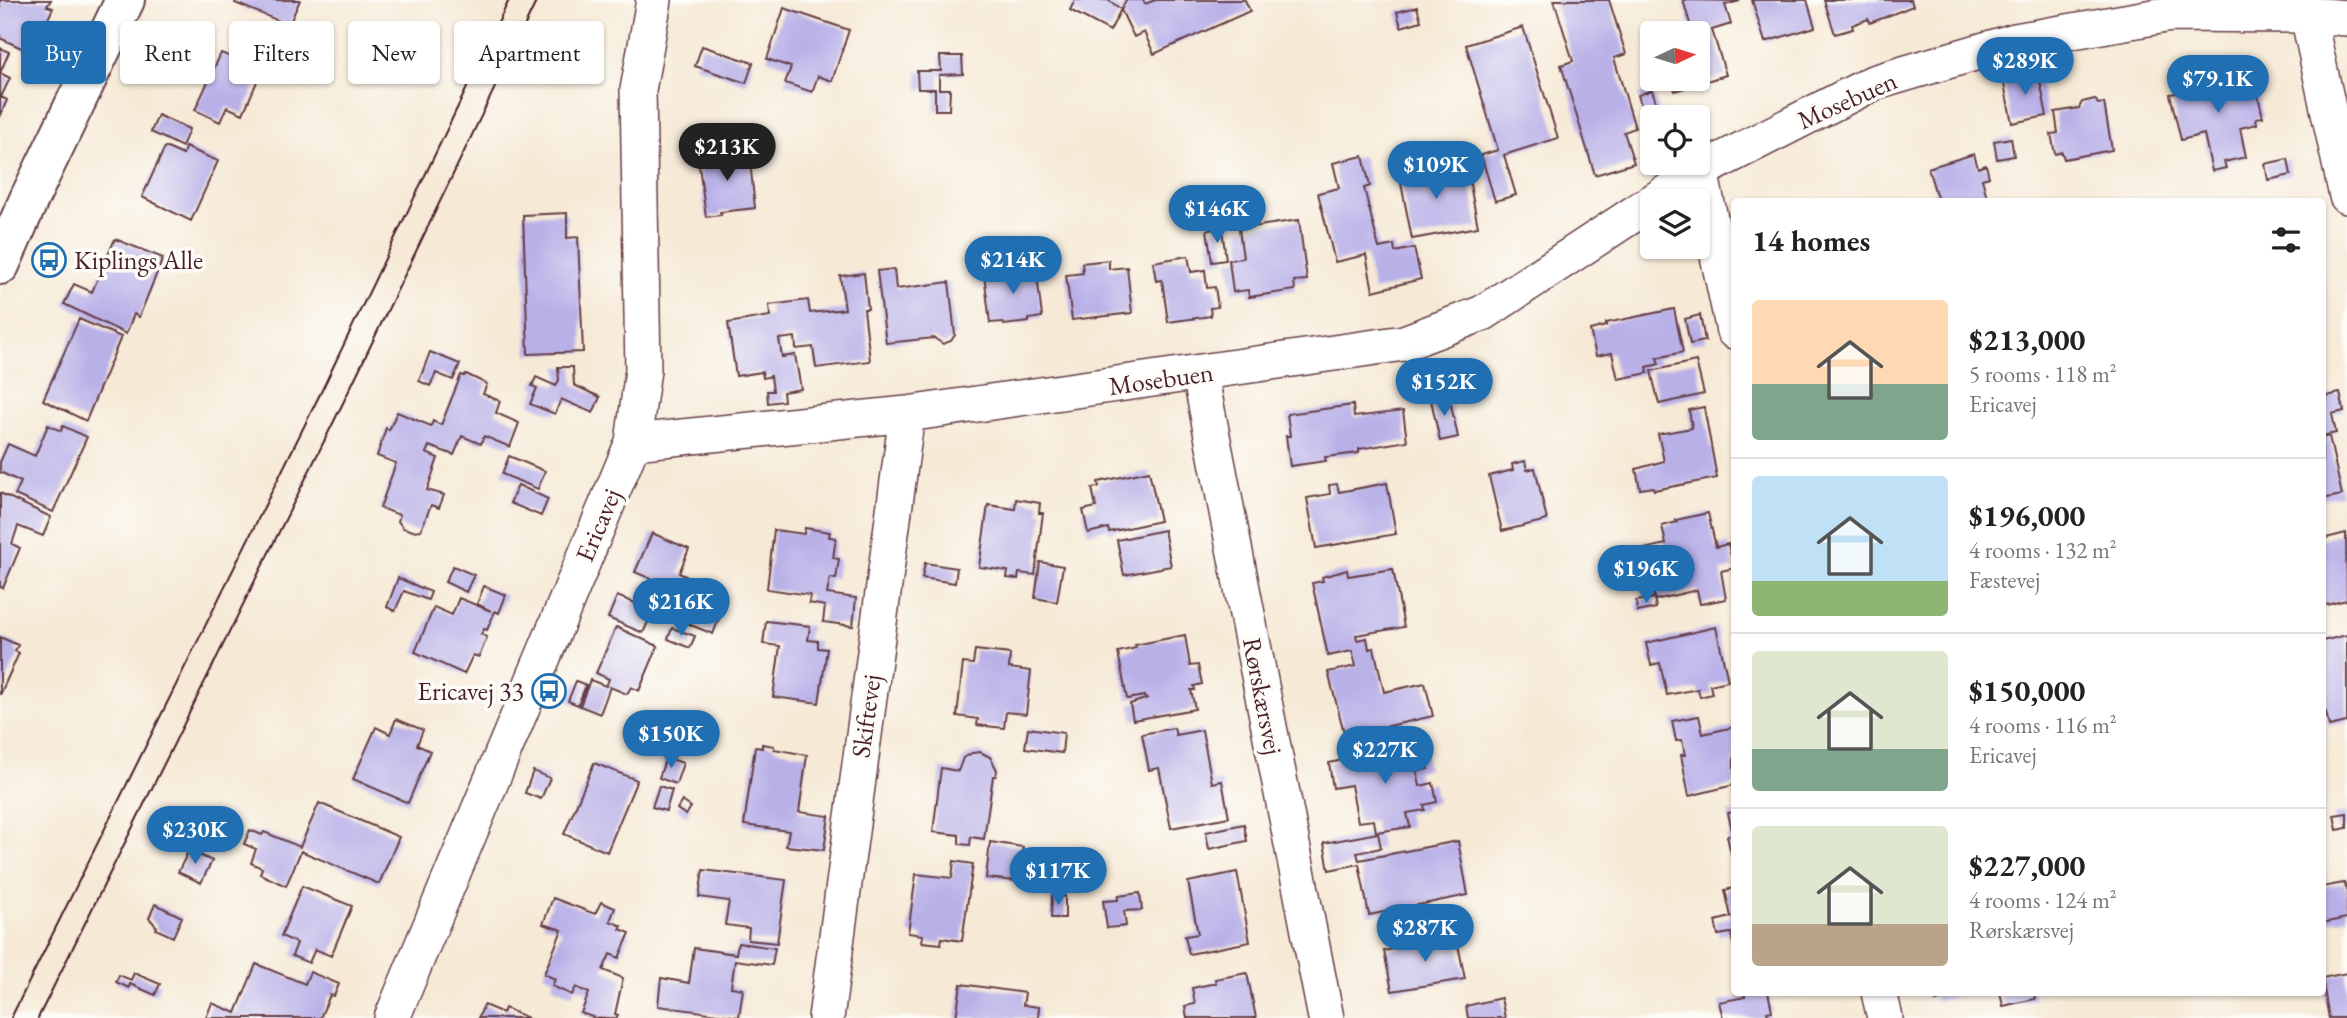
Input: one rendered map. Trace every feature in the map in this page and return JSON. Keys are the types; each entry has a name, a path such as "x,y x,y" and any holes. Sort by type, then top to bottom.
{"street":[{"path":"0,265 125,0"},
{"name":"Ericavej","path":"391,1018 633,442 643,370 638,90 654,0"},
{"name":"Mosebuen","path":"1710,166 1873,83 2015,41 2171,13 2347,18"},
{"path":"2308,15 2347,196"},
{"name":"Mosebuen","path":"1673,189 1694,175"},
{"path":"1701,175 1731,317"},
{"name":"Mosebuen","path":"633,442 907,414 1404,343 1483,313 1640,210"},
{"name":"Rørskærsvej","path":"1200,374 1325,1018"},
{"name":"Skiftevej","path":"826,1018 907,414"},
{"path":"1881,996 1885,1018"}],"building":[{"path":"0,0 51,0 47,6 53,8 47,21 21,21 21,48 0,38"},
{"path":"236,0 300,0 291,21 279,21 235,3"},
{"path":"1075,0 1108,0 1121,9 1110,31 1070,10"},
{"path":"1126,0 1143,0 1145,4 1155,0 1245,0 1250,11 1154,54 1144,32 1134,37 1121,10"},
{"path":"1554,0 1609,0 1626,54 1614,58 1635,128 1624,132 1634,163 1595,175 1561,65 1573,61"},
{"path":"1683,0 1740,1 1725,5 1731,24 1712,30 1726,75 1710,80 1710,21 1689,21"},
{"path":"1752,0 1807,0 1815,27 1765,42"},
{"path":"1824,0 1911,0 1913,6 1870,23 1868,19 1852,25 1853,29 1835,34"},
{"path":"1417,7 1421,21 1401,27 1397,12"},
{"path":"784,8 849,30 832,81 818,76 812,92 785,83 791,67 767,59"},
{"path":"1523,27 1558,138 1504,155 1516,195 1495,201 1481,155 1498,150 1466,45"},
{"path":"702,46 753,63 746,83 695,66"},
{"path":"0,48 9,52 0,73"},
{"path":"221,53 229,56 229,84 256,84 243,114 227,107 220,122 195,110 207,84 215,84 215,66"},
{"path":"940,56 962,56 963,74 939,75 939,89 950,89 949,110 935,110 935,89 918,89 917,71 941,71"},
{"path":"2038,71 2047,116 2012,123 2003,79"},
{"path":"0,73 10,78 1,97 7,100 0,117"},
{"path":"2245,73 2248,84 2255,83 2263,117 2256,118 2257,124 2240,128 2246,157 2224,162 2226,168 2212,171 2204,134 2181,140 2170,94 2177,93 2176,89"},
{"path":"1652,91 1657,105 1641,105 1638,95"},
{"path":"2095,99 2098,104 2104,103 2112,150 2064,159 2062,152 2055,154 2051,134 2058,133 2055,112 2079,108 2082,102"},
{"path":"158,115 189,129 182,147 151,132"},
{"path":"2011,138 2014,156 1997,159 1994,141"},
{"path":"165,147 183,155 185,147 218,161 191,221 142,197"},
{"path":"749,152 755,208 720,212 721,215 706,217 698,158"},
{"path":"1974,154 1978,168 1986,165 1989,177 1982,179 1987,198 1937,198 1928,168"},
{"path":"1363,156 1370,186 1364,188 1379,248 1394,245 1395,252 1414,248 1421,279 1373,291 1366,255 1335,262 1318,193 1339,188 1333,163"},
{"path":"2288,159 2291,175 2268,180 2265,164"},
{"path":"1438,160 1443,184 1469,179 1478,227 1412,239 1398,168"},
{"path":"567,213 567,238 578,237 583,352 528,354 523,215"},
{"path":"1299,220 1307,280 1294,281 1295,290 1249,297 1248,290 1233,292 1229,260 1243,258 1239,229"},
{"path":"1222,228 1226,260 1212,262 1207,230"},
{"path":"115,239 163,258 139,317 134,314 126,334 64,304 74,284 92,292"},
{"path":"1188,256 1191,272 1205,270 1207,288 1215,287 1218,307 1210,308 1211,316 1168,322 1162,280 1156,281 1153,262"},
{"path":"1109,260 1109,269 1127,267 1132,313 1072,320 1066,275 1083,273 1082,263"},
{"path":"1036,267 1042,317 1029,319 1029,322 1004,325 1003,322 990,323 984,274"},
{"path":"894,269 896,289 949,282 955,335 951,341 943,344 934,338 886,343 877,271"},
{"path":"864,273 868,309 864,309 870,361 816,368 813,347 796,349 795,337 779,339 782,357 795,355 801,389 783,392 784,401 768,403 767,391 773,391 771,376 763,378 762,372 736,376 728,323 770,316 769,305 808,300 810,313 845,309 840,276"},
{"path":"1674,309 1683,352 1657,358 1659,364 1647,367 1648,373 1618,379 1612,353 1596,356 1590,330 1606,326 1606,323"},
{"path":"1700,315 1705,341 1690,344 1685,319"},
{"path":"79,319 121,337 86,421 43,400"},
{"path":"430,352 460,364 453,380 436,373 430,386 419,381"},
{"path":"1696,361 1704,394 1659,404 1651,371"},
{"path":"558,367 573,367 574,385 600,397 593,413 561,399 555,414 530,404 537,388 532,386 536,377 556,386 559,380"},
{"path":"466,374 487,384 483,394 500,401 496,413 519,423 510,447 484,436 481,444 462,436 454,455 429,446 426,453 438,458 427,490 444,495 439,508 431,505 421,530 403,528 398,521 400,515 380,508 396,463 377,456 386,428 389,430 397,412 431,426 433,421 441,425 461,375"},
{"path":"2340,393 2344,411 2332,414 2336,433 2326,435 2326,396"},
{"path":"1449,396 1458,437 1440,441 1431,400"},
{"path":"1353,405 1354,417 1403,411 1407,441 1359,449 1359,453 1325,457 1326,461 1290,466 1286,436 1290,436 1287,414"},
{"path":"1704,407 1717,478 1654,490 1653,487 1640,489 1636,469 1664,461 1658,434 1692,428 1689,410"},
{"path":"48,425 61,431 63,426 87,437 53,512 15,495 21,482 0,472 0,462 8,444 35,456"},
{"path":"2329,436 2342,495 2326,498 2326,437"},
{"path":"509,456 545,471 538,489 502,474"},
{"path":"1525,461 1527,470 1535,468 1547,520 1502,531 1489,476 1513,470 1512,464"},
{"path":"1149,471 1160,521 1109,532 1108,528 1088,533 1083,510 1096,507 1092,488 1099,487 1098,482"},
{"path":"1387,483 1396,534 1316,548 1307,498 1330,494 1329,485 1337,484 1339,492"},
{"path":"518,485 548,499 541,516 510,503"},
{"path":"0,493 51,517 43,536 18,526 12,544 20,548 3,588 0,587"},
{"path":"1016,499 1040,503 1039,513 1043,513 1035,575 1019,573 1018,579 1007,578 1008,571 979,567 988,505 1015,509"},
{"path":"1708,513 1716,547 1728,544 1731,569 1721,571 1726,599 1700,604 1697,590 1655,600 1644,549 1666,544 1662,526 1677,522 1676,520"},
{"path":"805,528 830,532 829,537 836,538 833,558 839,559 836,579 830,578 827,594 856,598 853,626 823,622 825,606 809,603 810,595 767,589 774,530 804,534"},
{"path":"1164,530 1171,566 1124,575 1117,540"},
{"path":"652,533 689,549 679,573 694,580 688,595 635,572"},
{"path":"2346,533 2347,600 2326,605 2326,538"},
{"path":"1040,562 1063,566 1057,602 1035,598"},
{"path":"925,563 957,568 955,583 922,578"},
{"path":"453,566 474,575 466,592 445,582"},
{"path":"1393,569 1404,627 1356,635 1357,640 1367,638 1369,649 1374,648 1384,692 1425,683 1433,716 1345,736 1328,672 1356,666 1352,651 1328,656 1312,583 1323,581 1322,577 1347,570 1348,576"},
{"path":"398,578 431,592 428,600 404,591 395,611 387,607"},
{"path":"644,583 687,602 679,622 653,611 643,633 608,618 617,596 635,603"},
{"path":"484,586 506,595 499,613 495,611 487,630 484,629 481,634 487,637 479,657 473,655 464,674 415,652 434,607 452,615 459,598 491,611 477,604"},
{"path":"1654,598 1656,608 1638,612 1636,601"},
{"path":"697,604 721,613 713,634 688,624"},
{"path":"766,621 810,626 808,640 818,641 818,648 827,649 819,703 773,697 780,646 763,644"},
{"path":"616,627 658,646 639,691 631,687 627,694 610,687 600,714 580,706 590,680 606,686 609,679 596,673"},
{"path":"1716,627 1728,681 1710,685 1712,694 1700,697 1698,689 1667,695 1660,663 1651,665 1646,643"},
{"path":"672,628 695,636 690,648 668,639"},
{"path":"1185,635 1190,666 1198,665 1202,684 1191,690 1195,709 1133,720 1130,704 1145,699 1144,696 1127,699 1118,652 1136,648 1135,645"},
{"path":"2347,635 2347,722 2329,726 2326,712 2326,640"},
{"path":"0,637 18,645 15,651 19,653 0,695"},
{"path":"975,650 1010,654 1009,668 1031,671 1026,714 1006,712 1004,728 977,725 978,719 957,716 963,663 973,664"},
{"path":"576,681 586,685 578,705 568,701"},
{"path":"666,716 686,726 678,745 657,736"},
{"path":"1699,716 1703,734 1731,728 1731,786 1689,796 1681,755 1685,755 1682,740 1676,741 1672,721"},
{"path":"396,719 423,730 417,745 430,751 408,803 353,779 376,727 390,734"},
{"path":"1028,728 1064,733 1062,753 1025,748"},
{"path":"1174,728 1176,735 1202,730 1212,783 1222,781 1229,817 1171,828 1159,768 1149,770 1142,734"},
{"path":"762,744 807,755 799,812 829,816 824,850 786,846 789,831 744,825 755,747 762,748"},
{"path":"1412,745 1414,756 1425,754 1428,769 1417,771 1420,786 1433,783 1437,802 1424,805 1425,810 1407,813 1410,827 1376,832 1374,820 1358,822 1351,785 1333,788 1329,763"},
{"path":"980,752 990,757 997,770 996,776 993,776 984,839 971,837 970,845 959,844 959,835 933,832 941,768 958,771 963,758"},
{"path":"666,757 683,763 676,784 659,778"},
{"path":"594,763 637,780 607,852 564,834"},
{"path":"533,771 550,778 541,799 525,793"},
{"path":"659,786 672,790 666,811 652,807"},
{"path":"682,801 691,807 686,815 677,809"},
{"path":"319,803 399,837 379,884 301,851 286,886 260,874 262,868 251,863 256,849 244,844 250,830 262,835 264,832 300,847"},
{"path":"2347,813 2347,828 2337,830 2334,815"},
{"path":"1244,824 1247,841 1209,849 1206,832"},
{"path":"1378,833 1381,848 1357,853 1359,860 1458,841 1468,895 1369,915 1359,864 1329,870 1324,843"},
{"path":"1731,835 1731,853 1727,836"},
{"path":"990,842 1023,847 1016,881 986,878"},
{"path":"189,850 212,861 201,883 178,872"},
{"path":"954,861 973,864 962,941 942,938 941,944 922,942 923,935 908,933 916,874 952,878"},
{"path":"703,870 786,880 777,943 748,940 749,928 725,925 729,901 699,897"},
{"path":"1237,872 1250,942 1189,954 1185,936 1198,934 1188,882"},
{"path":"2344,883 2347,890 2347,918 2326,922 2326,886"},
{"path":"302,886 352,906 331,956 315,949 309,963 292,956 297,943 281,936"},
{"path":"1731,889 1731,917 1725,890"},
{"path":"1140,893 1142,910 1124,911 1126,926 1107,928 1103,901 1118,900 1118,896"},
{"path":"1052,896 1065,896 1065,918 1051,918"},
{"path":"553,898 595,914 601,902 615,908 610,921 630,933 619,958 610,954 603,970 623,978 615,1014 618,1015 617,1018 595,1018 581,1013 589,993 576,987 572,995 552,986 555,979 544,974 562,930 543,924"},
{"path":"155,904 182,917 173,937 156,929 149,918"},
{"path":"1731,917 1731,933 1718,935 1715,921"},
{"path":"1456,935 1465,979 1392,991 1384,951"},
{"path":"738,943 775,948 772,965 735,960 731,987 743,989 739,1017 658,1006 661,978 689,983 694,948 736,954"},
{"path":"256,964 305,984 310,972 339,984 334,996 330,995 320,1018 206,1018 212,1003 236,1013"},
{"path":"134,973 160,984 155,995 130,984 129,988 116,982 119,975 131,980"},
{"path":"1247,973 1256,1018 1187,1018 1185,1006 1195,1004 1192,988 1216,983 1215,979"},
{"path":"2347,973 2347,1018 2329,1018 2325,996 2326,977"},
{"path":"961,984 1025,993 1023,1005 1039,1007 1038,1018 956,1018"},
{"path":"1769,996 1772,1011 1767,1012 1769,1018 1723,1018 1719,1002"},
{"path":"1935,996 1956,996 1936,1001"},
{"path":"2001,996 2035,996 2035,999 2003,1006"},
{"path":"1501,998 1505,1018 1468,1018 1466,1006"},
{"path":"484,1005 503,1013 505,1008 528,1018 478,1018"}],"tram line":[{"path":"11,1018 323,388 509,0"},
{"path":"38,1018 343,403 537,0"}],"place":[{"name":"Kiplings Alle","path":"49,260"},
{"name":"Ericavej 33","path":"549,691"}]}
